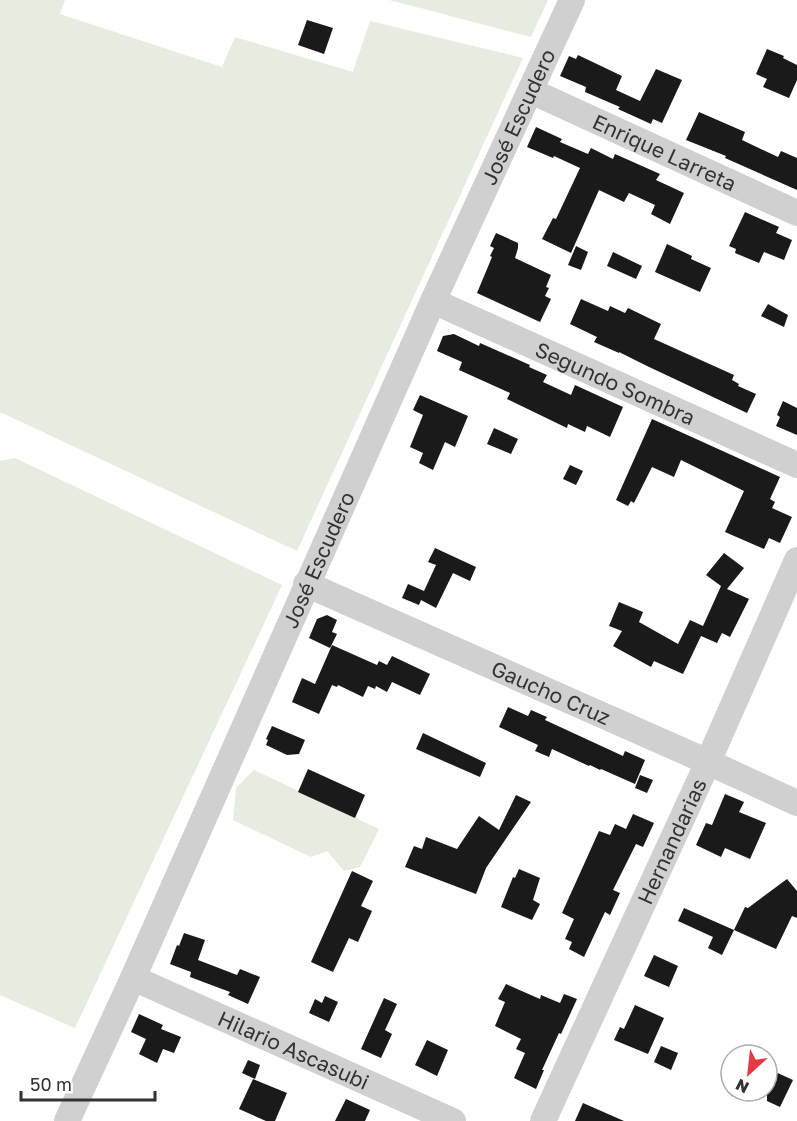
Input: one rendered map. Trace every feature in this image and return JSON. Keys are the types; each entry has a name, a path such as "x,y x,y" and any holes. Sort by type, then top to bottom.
{"street":[{"name":"José Escudero","path":"67,1121 133,978 433,301 572,0"},
{"name":"Enrique Larreta","path":"531,91 797,213"},
{"name":"Segundo Sombra","path":"433,301 797,465"},
{"name":"Hernandarias","path":"543,1121 708,762 797,560"},
{"name":"Gaucho Cruz","path":"306,584 797,803"},
{"name":"Hilario Ascasubi","path":"133,978 453,1121"}],"shaded area":[{"path":"0,0 65,0 60,14 222,67 235,37 353,72 370,21 523,58 297,551 0,412"},
{"path":"389,0 548,0 531,37"},
{"path":"15,458 282,585 75,1028 0,995 0,461"},
{"path":"254,770 379,829 360,867 344,871 327,851 311,857 233,820 236,788"}],"building":[{"path":"307,20 333,28 324,54 298,45"},
{"path":"767,49 784,56 783,58 797,65 797,80 789,98 763,87 767,79 756,74"},
{"path":"578,55 622,76 616,90 640,101 656,69 682,80 662,123 653,119 651,124 618,109 620,107 585,92 586,87 560,76 569,56 576,59"},
{"path":"699,112 745,132 742,140 778,157 781,151 797,158 797,190 725,158 726,156 686,140"},
{"path":"536,127 562,139 560,142 588,154 591,148 613,159 615,154 660,174 656,180 684,193 670,224 651,214 655,205 629,193 624,202 599,190 571,253 542,239 553,218 556,219 580,168 527,147"},
{"path":"745,212 779,227 776,233 792,240 784,260 764,252 759,263 735,253 736,249 729,246"},
{"path":"496,233 518,243 515,258 551,275 545,296 551,299 540,322 477,293 492,257 490,256 494,248 490,246"},
{"path":"667,244 711,268 700,292 655,272"},
{"path":"576,246 588,252 581,270 568,265"},
{"path":"613,252 642,266 636,279 607,266"},
{"path":"581,299 608,311 610,306 625,313 628,308 661,324 654,339 734,375 732,380 739,384 738,386 756,394 747,413 594,342 597,337 570,324"},
{"path":"768,304 788,315 784,327 761,316"},
{"path":"454,334 530,365 529,367 547,375 543,382 571,395 575,385 623,407 610,437 587,426 585,432 568,424 567,428 507,399 510,393 459,370 462,362 437,351 443,336"},
{"path":"420,395 468,416 455,447 445,442 433,470 419,463 423,453 410,447 423,415 413,410"},
{"path":"783,401 797,408 797,435 776,426 780,417 777,415"},
{"path":"652,419 780,477 770,499 775,502 772,508 792,517 780,543 769,538 764,549 725,532 744,491 681,460 674,477 652,467 634,503 631,501 628,506 616,500"},
{"path":"494,428 518,439 511,454 487,444"},
{"path":"570,465 583,471 576,485 563,479"},
{"path":"435,548 476,567 470,581 453,573 436,608 421,600 419,605 402,598 408,584 424,591 436,565 428,562"},
{"path":"724,553 744,568 727,589 749,599 730,637 722,633 717,643 701,636 683,674 654,661 651,667 613,646 622,631 609,626 619,602 643,612 639,622 678,644 690,620 703,626 721,586 706,575"},
{"path":"327,615 337,620 332,632 337,634 330,648 309,638 317,619"},
{"path":"332,645 377,665 379,661 387,665 392,656 430,674 420,695 392,682 387,692 376,686 375,689 368,686 363,697 338,685 337,687 332,685 319,714 292,702 302,678 315,684"},
{"path":"508,707 528,716 531,710 547,717 545,720 623,756 625,751 645,760 635,784 552,749 549,757 535,751 538,745 499,727"},
{"path":"272,726 305,740 299,754 287,755 266,745 268,740 266,739"},
{"path":"423,733 486,763 480,777 416,749"},
{"path":"308,769 365,795 355,818 298,792"},
{"path":"640,775 653,780 647,793 635,788"},
{"path":"725,794 744,802 739,812 766,823 750,859 725,848 721,857 696,845 706,823 712,825"},
{"path":"516,795 531,802 486,868 476,894 405,867 414,846 422,849 426,837 457,849 479,816 499,830"},
{"path":"633,814 654,823 643,847 636,844 613,890 620,893 610,915 605,912 584,957 569,949 572,942 565,939 574,919 562,913 599,831 610,835 615,824 626,829"},
{"path":"519,869 540,878 533,900 540,904 532,920 501,907 513,877 515,878"},
{"path":"352,871 373,881 361,906 372,911 358,942 349,938 333,972 311,962"},
{"path":"787,879 797,891 797,918 792,916 776,949 734,930 745,907 748,908"},
{"path":"684,908 734,930 722,955 708,948 713,937 678,921"},
{"path":"184,933 205,940 198,960 237,975 240,969 260,977 248,1004 228,995 230,992 190,977 191,972 170,964"},
{"path":"654,955 678,966 669,987 644,976"},
{"path":"506,984 540,999 541,995 560,1003 564,994 577,999 542,1070 544,1070 536,1089 514,1078 525,1053 516,1049 521,1039 495,1026 505,1002 498,999"},
{"path":"325,996 338,1002 329,1022 309,1013 315,999 322,1003"},
{"path":"384,998 397,1004 385,1030 392,1034 381,1058 361,1049"},
{"path":"635,1005 664,1018 648,1054 614,1040 620,1027 624,1029"},
{"path":"139,1014 163,1025 161,1029 181,1037 174,1053 163,1049 157,1063 139,1054 146,1039 131,1032"},
{"path":"427,1040 448,1050 437,1076 415,1065"},
{"path":"661,1046 678,1053 671,1070 654,1062"},
{"path":"248,1060 260,1065 255,1079 242,1073"},
{"path":"779,1074 793,1080 780,1107 771,1103 779,1103"},
{"path":"253,1079 287,1093 275,1121 266,1121 239,1109"},
{"path":"346,1099 370,1110 365,1121 335,1121"},
{"path":"583,1103 624,1121 575,1121"}]}
